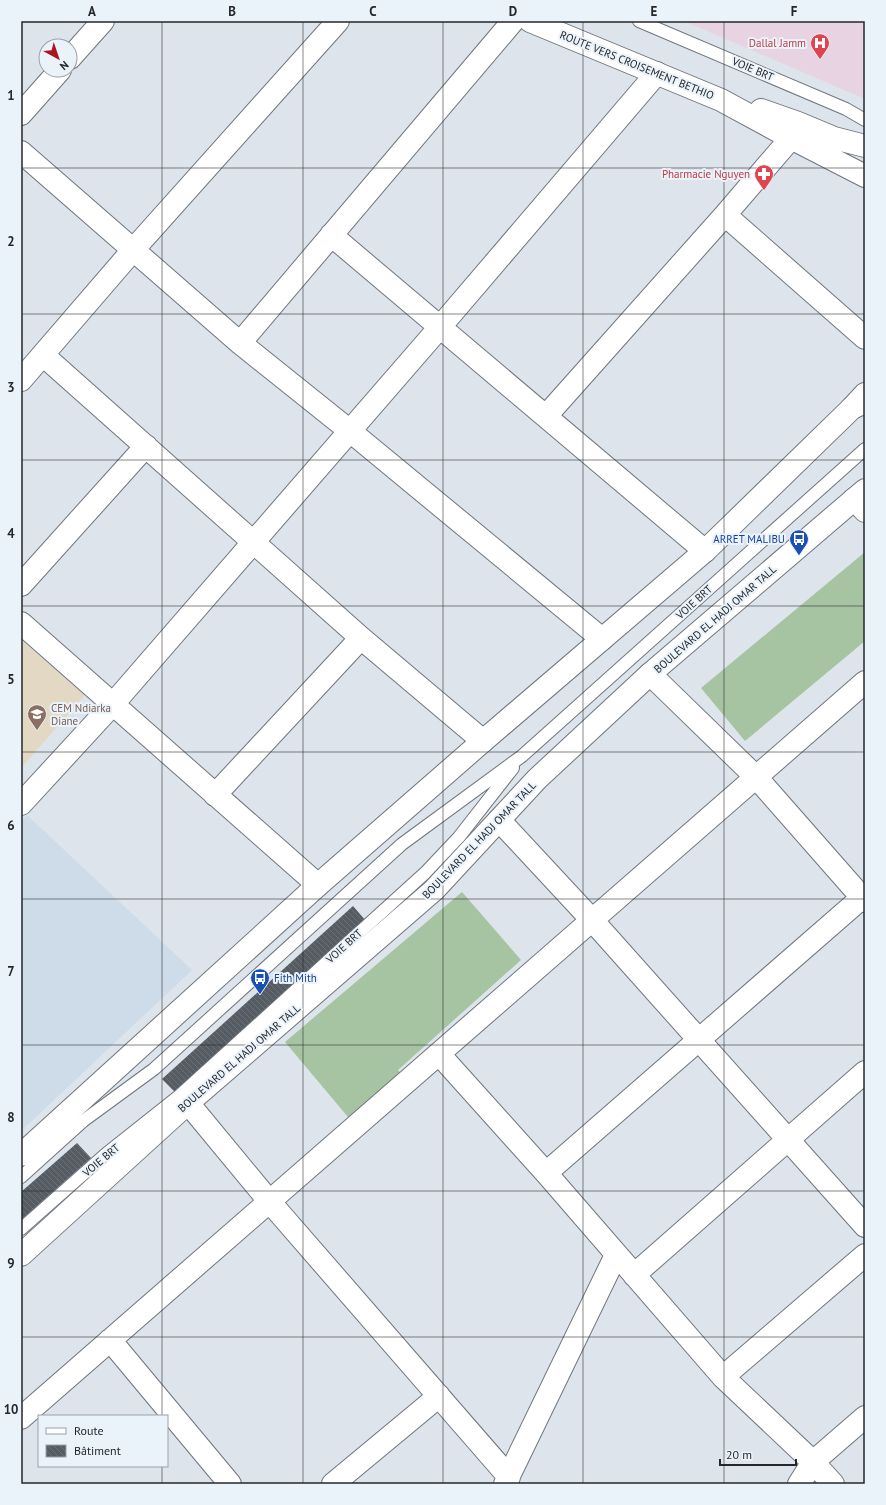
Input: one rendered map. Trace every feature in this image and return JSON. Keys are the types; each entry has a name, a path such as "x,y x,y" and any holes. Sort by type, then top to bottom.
{"street":[{"path":"21,380 133,250 338,21"},
{"path":"240,343 513,21"},
{"name":"ROUTE VERS CROISEMENT BETHIO","path":"530,21 721,100 865,176"},
{"path":"78,48 96,24"},
{"path":"21,804 113,704 254,542 657,73"},
{"path":"21,114 53,78"},
{"name":"ROUTE VERS CROISEMENT BETHIO","path":"721,100 760,110 798,123 834,138 865,146"},
{"path":"546,416 726,214 791,138"},
{"path":"21,152 240,343 350,431 602,639"},
{"path":"726,214 865,338"},
{"path":"331,235 705,551"},
{"path":"43,355 361,638 483,741"},
{"path":"21,1155 318,885 483,741 705,551 861,401"},
{"path":"21,585 146,446"},
{"name":"BOULEVARD EL HADJ OMAR TALL","path":"21,1255 188,1103 434,890 537,779 650,674 861,500"},
{"path":"21,623 318,885"},
{"path":"215,794 361,638"},
{"path":"546,1173 864,898 756,778 650,674"},
{"path":"21,1418 865,682"},
{"path":"499,820 592,920 865,1226"},
{"path":"439,1054 546,1173 723,1377 813,1462 833,1484"},
{"path":"634,1275 865,1072"},
{"path":"188,1103 269,1201 439,1396 507,1481 616,1255"},
{"path":"723,1377 865,1256"},
{"path":"110,1340 230,1484"},
{"path":"333,1484 439,1396"},
{"path":"799,1484 813,1462 865,1417"}],"lane":[{"name":"VOIE BRT","path":"639,21 846,109 865,120"},
{"name":"VOIE BRT","path":"21,1177 83,1121 154,1068 402,844 522,756 865,449"},
{"name":"VOIE BRT","path":"21,1229 106,1154 179,1096 425,873 459,837 522,756"}],"shaded area":[{"name":"Dallal Jamm","path":"684,21 865,21 865,99"},
{"name":"CEM Ndiarka Diane","path":"21,640 85,695 21,768"},
{"path":"27,815 192,970 21,1131 21,821"}],"green space":[{"path":"865,552 865,641 745,741 701,688"},
{"path":"462,892 521,960 398,1070 405,1077 353,1123 285,1042"}],"building":[{"path":"353,906 366,921 175,1092 162,1079"},
{"path":"77,1143 91,1158 21,1220 21,1192"}],"place":[{"name":"Dallal Jamm","path":"820,60"},
{"name":"Pharmacie Nguyen","path":"764,191"},
{"name":"ARRET MALIBU","path":"799,556"},
{"name":"CEM Ndiarka Diane","path":"37,731"},
{"name":"Fith Mith","path":"260,995"}]}
